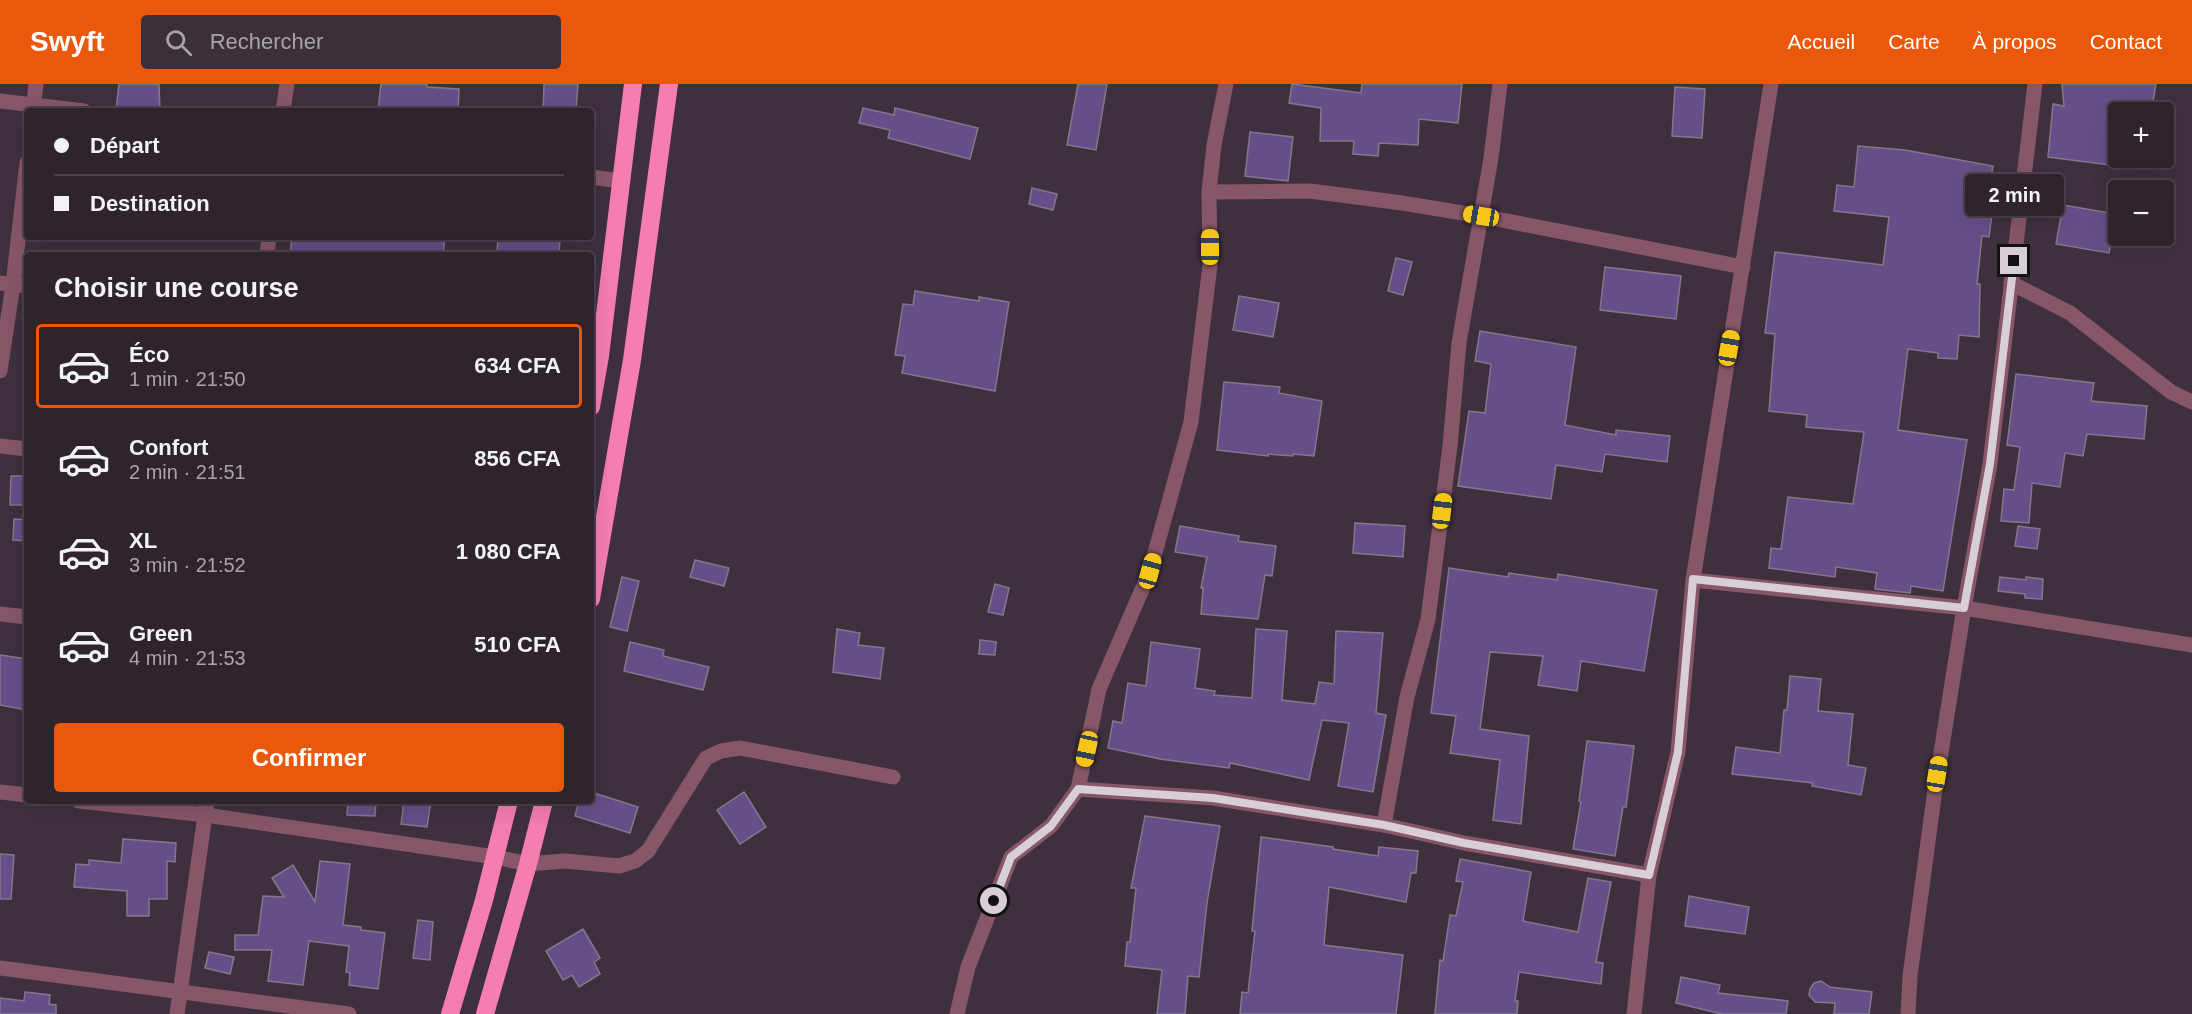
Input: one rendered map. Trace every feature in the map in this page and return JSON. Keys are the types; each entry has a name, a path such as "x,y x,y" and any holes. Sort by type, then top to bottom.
{"highway":[{"path":"594,376 608,295 633,84"},
{"path":"594,581 632,360 669,84"},
{"path":"608,295 640,299"},
{"path":"450,1014 508,804"},
{"path":"485,1014 543,804"}],"street":[{"path":"0,100 33,108 36,84"},
{"path":"284,108 287,84"},
{"path":"957,1014 968,967 1011,857 1051,826 1078,789 1099,689 1150,571 1191,422 1210,265 1209,192 1214,146 1226,84"},
{"path":"1384,825 1407,697 1428,619 1450,446 1459,343 1491,158 1500,84"},
{"path":"1634,1014 1649,875 1678,752 1693,579 1721,388 1743,267 1771,84"},
{"path":"1908,1014 1910,976 1934,797 1990,464 2035,84"},
{"path":"594,177 621,181"},
{"path":"0,371 24,188"},
{"path":"1209,192 1310,191 1481,216 1743,267"},
{"path":"2012,283 2070,313 2171,392 2192,402"},
{"path":"0,446 24,448"},
{"path":"1693,579 1964,608 2192,645"},
{"path":"0,614 24,617"},
{"path":"134,804 207,808 528,864 565,861 619,866 635,861 648,850 706,758 721,751 740,748 893,777"},
{"path":"1078,789 1213,798 1384,825 1464,843 1649,875"},
{"path":"0,792 24,795"},
{"path":"177,1014 207,808"},
{"path":"0,968 349,1014"}],"building":[{"path":"119,84 159,84 160,108 116,108"},
{"path":"381,84 427,84 427,87 459,89 458,108 378,108"},
{"path":"544,84 578,84 576,108 543,108"},
{"path":"1078,84 1107,84 1096,150 1067,145"},
{"path":"1292,84 1361,93 1362,84 1462,84 1458,123 1419,119 1418,145 1379,143 1378,156 1353,154 1354,141 1320,141 1321,108 1289,103"},
{"path":"2062,84 2156,84 2153,102 2108,102 2108,165 2048,157 2053,104 2064,106"},
{"path":"1675,87 1705,89 1702,138 1672,136"},
{"path":"863,108 894,115 895,108 978,128 970,159 888,138 890,130 859,123"},
{"path":"1250,132 1293,137 1288,181 1245,176"},
{"path":"1858,146 1905,150 1993,166 1986,206 1993,207 1989,237 1982,236 1977,284 1980,284 1979,337 1959,335 1957,359 1938,358 1938,353 1908,349 1898,430 1967,440 1943,591 1911,586 1910,593 1875,589 1877,573 1836,567 1835,577 1769,568 1771,548 1781,549 1788,497 1853,504 1864,432 1806,427 1807,415 1769,411 1775,334 1765,333 1775,252 1883,265 1889,217 1834,211 1837,185 1854,187"},
{"path":"1032,188 1057,194 1053,210 1029,204"},
{"path":"2063,205 2108,213 2109,253 2056,244"},
{"path":"292,240 445,240 443,252 290,252"},
{"path":"498,240 560,240 559,252 497,252"},
{"path":"1396,258 1412,262 1403,295 1388,291"},
{"path":"1605,267 1681,276 1676,319 1600,310"},
{"path":"915,291 979,301 979,297 1009,302 995,391 902,373 905,356 895,355 903,304 913,305"},
{"path":"1239,296 1279,303 1273,337 1233,330"},
{"path":"1480,331 1576,347 1565,425 1616,435 1616,430 1670,436 1667,462 1605,454 1602,472 1556,465 1551,499 1458,486 1469,411 1485,413 1491,364 1475,361"},
{"path":"2016,374 2094,383 2091,401 2147,406 2144,439 2087,434 2083,456 2065,453 2060,487 2032,483 2029,523 2001,521 2004,489 2014,490 2020,447 2007,445"},
{"path":"1224,382 1280,387 1279,393 1322,401 1314,456 1268,454 1268,456 1217,450"},
{"path":"11,476 24,476 24,505 10,505"},
{"path":"14,519 24,520 24,541 13,540"},
{"path":"1355,523 1405,526 1403,557 1353,553"},
{"path":"1180,526 1239,536 1238,541 1276,546 1272,576 1265,575 1258,619 1201,614 1203,588 1201,588 1207,557 1175,552"},
{"path":"2018,526 2040,529 2037,549 2015,546"},
{"path":"695,560 729,568 724,586 690,577"},
{"path":"1449,568 1508,577 1509,573 1557,580 1558,574 1657,590 1644,671 1581,661 1577,691 1538,685 1543,656 1490,652 1480,729 1529,736 1521,824 1493,820 1500,760 1450,753 1456,716 1431,713"},
{"path":"622,577 639,581 627,631 610,627"},
{"path":"2000,577 2043,579 2042,599 2025,598 2025,594 1998,591"},
{"path":"995,584 1009,588 1003,615 988,612"},
{"path":"837,629 860,633 858,645 884,648 880,679 833,672"},
{"path":"1256,629 1287,631 1282,700 1315,704 1319,682 1334,684 1336,631 1383,633 1376,713 1386,715 1373,792 1338,786 1349,723 1322,720 1309,780 1230,763 1229,768 1160,759 1108,748 1113,721 1122,723 1128,683 1146,686 1151,642 1200,649 1195,688 1215,691 1214,695 1252,698"},
{"path":"980,640 996,642 995,655 979,654"},
{"path":"630,642 664,650 663,656 709,667 703,690 624,671"},
{"path":"0,655 24,659 24,709 0,705"},
{"path":"1790,676 1821,679 1818,711 1853,714 1848,765 1866,768 1861,795 1812,786 1813,783 1732,774 1736,747 1780,753"},
{"path":"1587,741 1634,746 1626,807 1623,807 1615,856 1573,849 1581,802 1579,801"},
{"path":"744,792 766,827 740,844 717,810"},
{"path":"594,793 638,807 630,833 575,816 578,804 594,804"},
{"path":"348,804 376,804 375,816 347,815"},
{"path":"404,804 431,804 427,827 401,824"},
{"path":"1145,816 1220,826 1207,903 1199,977 1188,976 1185,1014 1157,1014 1162,970 1125,966 1136,888 1131,888"},
{"path":"1261,837 1378,856 1379,847 1418,851 1416,873 1411,873 1406,902 1329,887 1324,945 1403,955 1396,1014 1240,1014 1242,992 1248,993 1255,931 1252,931"},
{"path":"123,839 176,843 175,862 167,861 167,899 149,899 149,916 127,916 127,891 74,887 76,864 89,865 89,860 121,863"},
{"path":"0,854 14,855 11,899 0,899"},
{"path":"1460,859 1531,872 1523,921 1578,932 1588,878 1611,882 1596,962 1603,963 1601,984 1519,972 1515,1001 1518,1001 1517,1014 1435,1014 1440,960 1443,961 1450,915 1456,916 1463,882 1456,881"},
{"path":"320,861 350,864 343,925 385,933 378,989 349,985 350,973 346,972 349,946 309,941 303,985 268,981 272,950 235,950 235,935 258,935 263,896 284,897 272,878 293,865 315,902"},
{"path":"1689,896 1749,907 1745,934 1685,926"},
{"path":"418,920 433,922 430,960 413,958"},
{"path":"583,929 600,958 594,962 600,974 579,987 572,975 563,980 546,951"},
{"path":"209,952 234,957 230,974 205,968"},
{"path":"1681,977 1720,985 1718,993 1788,1001 1786,1014 1722,1014 1676,1003"},
{"path":"1821,981 1830,987 1872,992 1869,1014 1834,1014 1835,1003 1815,1002 1809,995 1810,989 1814,983"},
{"path":"25,992 50,995 49,1004 56,1005 56,1014 0,1014 0,998 24,1001"}],"route":[{"path":"994,901 1011,857 1051,826 1078,789 1213,798 1384,825 1464,843 1649,875 1678,752 1693,579 1964,608 1990,464 1999,372 2014,261"}]}
